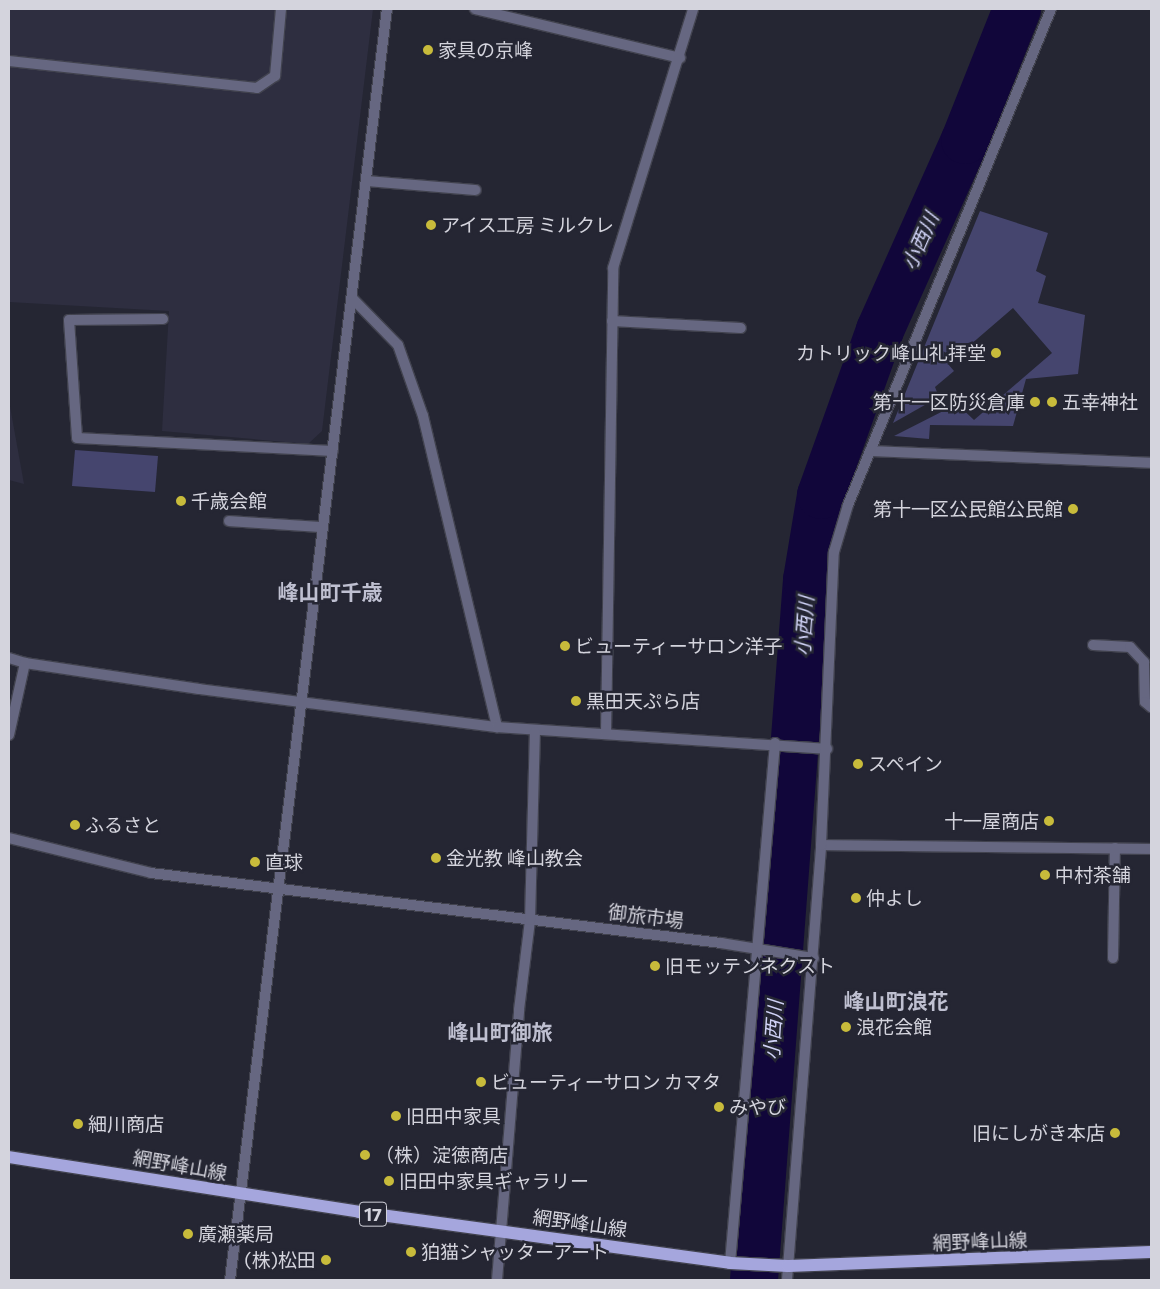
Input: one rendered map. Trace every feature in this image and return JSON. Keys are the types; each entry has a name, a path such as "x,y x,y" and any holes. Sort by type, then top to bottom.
{"main road":[{"name":"網野峰山線","path":"9,1157 239,1194 735,1263 782,1266 1151,1252"}],"street":[{"path":"9,61 257,88 275,76 281,9"},
{"path":"230,1280 239,1194 302,702 387,9"},
{"path":"475,9 680,58"},
{"path":"606,734 613,268 680,58 693,9"},
{"path":"787,1280 782,1266 814,958 827,749 834,552 848,505 996,136 1051,9"},
{"path":"366,181 476,190"},
{"path":"352,298 398,345 424,416 497,728"},
{"path":"163,319 69,320 77,438 333,451"},
{"path":"612,321 741,328"},
{"path":"870,451 1151,463"},
{"path":"229,521 323,526"},
{"path":"1093,645 1130,647 1144,662 1145,702 1151,708"},
{"path":"9,658 25,663 497,728 536,732 779,744 827,749"},
{"path":"9,735 25,663"},
{"path":"497,1280 530,920 536,732"},
{"path":"735,1263 760,950 779,744"},
{"name":"御旅市場","path":"9,838 152,873 530,920 814,958"},
{"path":"821,845 1151,849"},
{"path":"1113,958 1115,848"}],"shaded area":[{"path":"9,9 373,9 322,431 308,444 162,431 169,311 9,302"},
{"path":"953,133 959,136 876,329 815,494 798,573 784,731 780,731 795,573 811,492 872,328"},
{"path":"980,211 1048,233 1036,271 1046,276 1038,303 1085,315 1078,374 1026,379 1013,426 930,425 929,439 894,436 957,404 974,420 1052,353 1013,308 948,364 954,371 935,387 939,397 893,423"},
{"path":"9,401 24,484 9,480"},
{"path":"75,450 158,456 155,492 72,486"}],"waterway":[{"name":"小西川","path":"754,1280 807,580 821,495 880,330 965,140 1017,9"}],"place":[{"name":"家具の京峰","path":"428,50"},
{"name":"アイス工房 ミルクレ","path":"431,225"},
{"name":"カトリック峰山礼拝堂","path":"996,353"},
{"name":"第十一区防災倉庫","path":"1035,402"},
{"name":"五幸神社","path":"1052,402"},
{"name":"千歳会館","path":"181,501"},
{"name":"第十一区公民館公民館","path":"1073,509"},
{"name":"ビューティーサロン洋子","path":"565,646"},
{"name":"黒田天ぷら店","path":"576,701"},
{"name":"スペイン","path":"858,764"},
{"name":"十一屋商店","path":"1049,821"},
{"name":"ふるさと","path":"75,825"},
{"name":"金光教 峰山教会","path":"436,858"},
{"name":"直球","path":"255,862"},
{"name":"中村茶舗","path":"1045,875"},
{"name":"仲よし","path":"856,898"},
{"name":"旧モッテンネクスト","path":"655,966"},
{"name":"浪花会館","path":"846,1027"},
{"name":"ビューティーサロン カマタ","path":"481,1082"},
{"name":"みやび","path":"719,1107"},
{"name":"旧田中家具","path":"396,1116"},
{"name":"細川商店","path":"78,1124"},
{"name":"旧にしがき本店","path":"1115,1133"},
{"name":"（株）淀徳商店","path":"365,1155"},
{"name":"旧田中家具ギャラリー","path":"389,1181"},
{"name":"廣瀬薬局","path":"188,1234"},
{"name":"狛猫シャッターアート","path":"411,1252"},
{"name":"(株)松田","path":"326,1260"}],"district":[{"name":"峰山町千歳","path":"330,592"},
{"name":"峰山町浪花","path":"896,1001"},
{"name":"峰山町御旅","path":"500,1032"}]}
